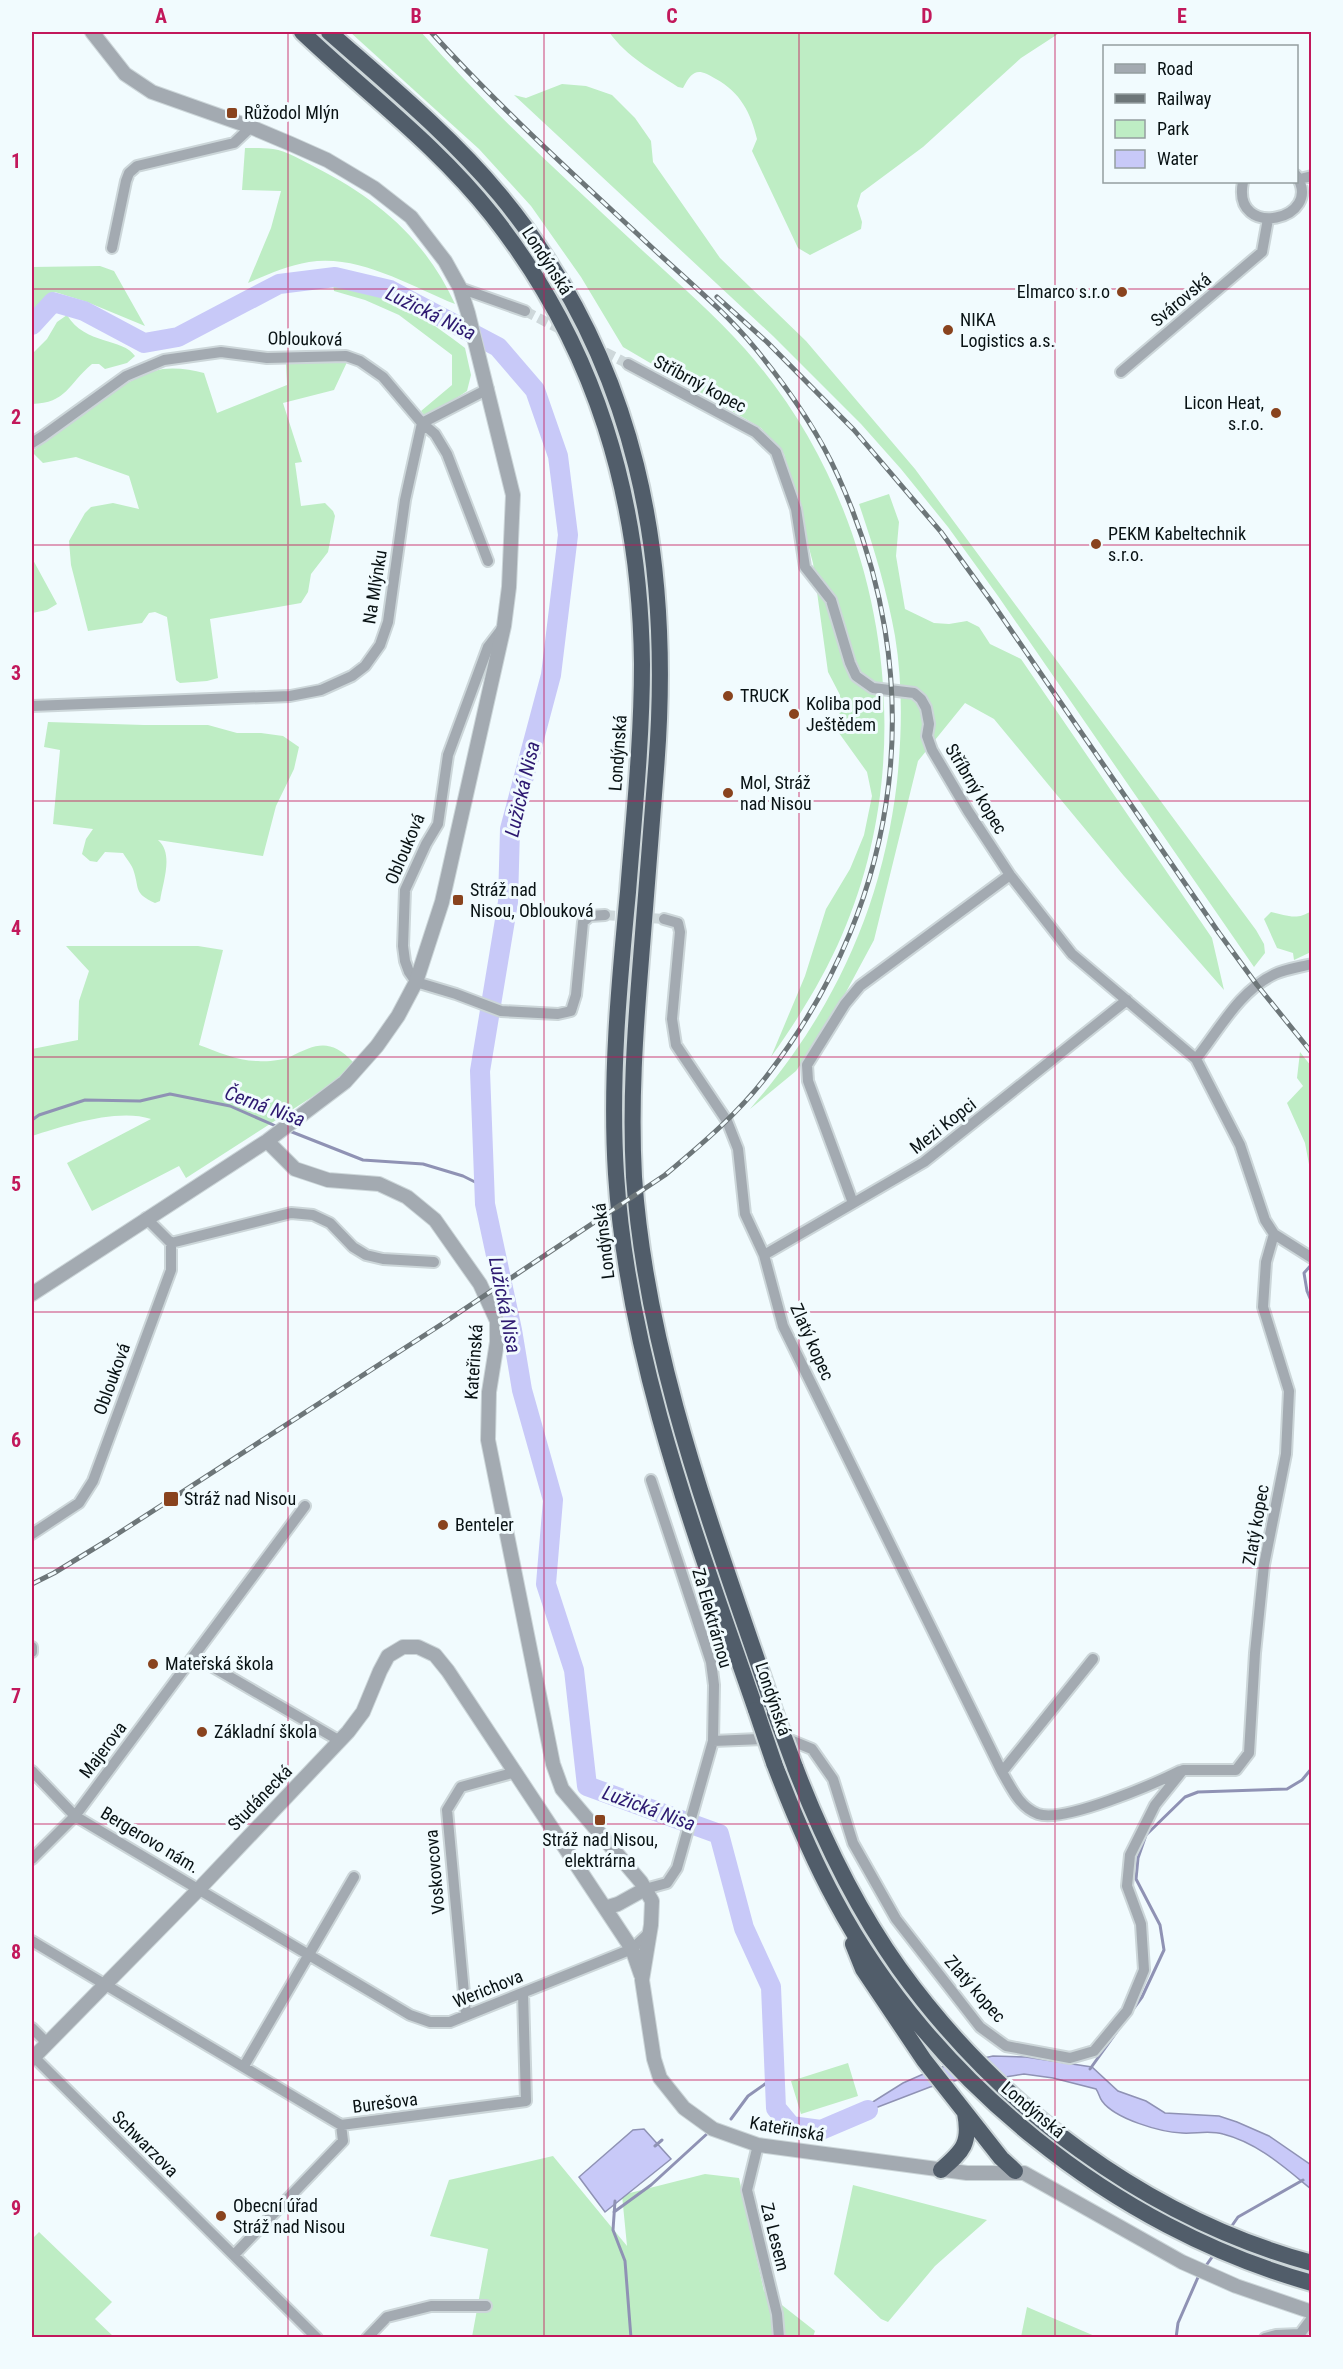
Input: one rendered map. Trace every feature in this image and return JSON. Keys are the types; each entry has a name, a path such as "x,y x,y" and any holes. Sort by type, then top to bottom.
{"highway":[{"name":"Londýnská","path":"302,32 436,154 478,198 521,253 555,307 583,363 604,418 621,475 634,550 642,665 638,756 615,1070 616,1174 627,1273 646,1371 664,1433 774,1763 812,1854 836,1902 865,1951 889,1985 946,2056 995,2106 1071,2166 1161,2221 1251,2262 1311,2283"},
{"name":"Londýnská","path":"329,32 451,143 500,195 526,229 567,291 597,348 618,402 632,448 649,524 658,594 660,637 657,753 635,1029 632,1099 634,1177 649,1299 671,1392 775,1713 795,1767 838,1867 899,1968 968,2052 1019,2101 1085,2154 1133,2185 1208,2224 1259,2247 1311,2263"},
{"path":"836,1902 862,1969 924,2060 1001,2158 1015,2171"},
{"path":"941,2170 959,2155 966,2142 968,2126 965,2112"}],"street":[{"path":"32,1294 267,1141 345,1082 377,1047 398,1016 416,982 442,902 504,626 509,587 513,495 481,360 460,288 429,239 411,217 392,201 327,160 251,127 152,92 125,74 92,32"},
{"path":"112,248 126,181 129,173 137,166 234,143 240,140 251,127"},
{"path":"1243,183 1244,200 1249,210 1268,219 1282,218 1294,210 1299,201 1302,190 1298,177 1311,176"},
{"name":"Svárovská","path":"1121,372 1262,252 1268,219"},
{"path":"460,288 525,311"},
{"name":"Oblouková","path":"32,443 126,376 164,360 221,352 267,358 346,356 360,361 383,377 422,423 435,434 447,453 488,561"},
{"name":"Stříbrný kopec","path":"628,363 755,432 776,452 796,510 805,567 831,600 856,676 873,688 914,693 921,699 926,708 929,724 927,736 932,750 1010,875 1072,954 1196,1059 1240,1145 1265,1220 1274,1234"},
{"path":"422,423 488,389"},
{"name":"Na Mlýnku","path":"32,706 290,696 321,690 352,676 365,666 380,645 388,622 405,500 422,423"},
{"name":"Oblouková","path":"416,982 409,972 403,946 405,890 438,824 448,755 488,648 504,626"},
{"path":"853,1203 808,1082 807,1065 860,986 1010,875"},
{"path":"416,982 501,1011 558,1014 571,1011 576,995 583,922 590,916 605,915"},
{"name":"Zlatý kopec","path":"664,919 678,923 680,932 672,1019 676,1045 726,1122 738,1149 745,1214 764,1255 783,1326 1002,1772 1019,1802 1038,1814 1065,1814 1128,1794 1183,1770 1236,1770 1250,1753 1249,1737 1263,1576 1286,1454 1289,1391 1263,1307 1266,1262 1274,1234"},
{"path":"1196,1059 1245,995 1257,985 1276,974 1311,964"},
{"name":"Mezi Kopci","path":"764,1255 924,1162 1127,1000"},
{"name":"Kateřinská","path":"267,1141 295,1169 328,1180 379,1184 408,1197 435,1220 480,1284 493,1310 497,1321 497,1342 489,1392 488,1440 553,1764 562,1789 645,1889 652,1901 651,1925 642,1980 654,2059 660,2078 684,2108 713,2129 758,2145 967,2173 1015,2171"},
{"path":"146,1218 171,1243 291,1213 313,1215 330,1223 353,1247 366,1255 434,1262"},
{"path":"1274,1234 1311,1258"},
{"name":"Oblouková","path":"32,1534 79,1503 93,1481 171,1270 171,1243"},
{"name":"Za Elektrárnou","path":"645,1889 667,1883 677,1868 684,1848 713,1741 714,1685 711,1662 651,1480"},
{"name":"Majerova","path":"32,1859 75,1815 304,1506"},
{"path":"32,1647 32,1652"},
{"name":"Studánecká","path":"33,2058 340,1741 363,1712 388,1656 403,1647 418,1647 435,1655 448,1671 632,1949 642,1980"},
{"path":"194,1656 340,1741"},
{"path":"1002,1772 1094,1659"},
{"name":"Zlatý kopec","path":"713,1741 784,1738 812,1749 833,1779 853,1843 896,1919 980,2027 1006,2046 1070,2058 1094,2051 1127,2011 1144,1970 1141,1924 1127,1886 1130,1855 1155,1805 1183,1770"},
{"name":"Bergerovo nám.","path":"32,1771 75,1815 199,1889"},
{"name":"Voskovcova","path":"466,2016 447,1810 460,1787 516,1772"},
{"path":"244,2066 354,1877"},
{"name":"Werichova","path":"199,1889 411,2015 430,2022 450,2022 523,1993 632,1949 648,1934"},
{"path":"605,1908 618,1904 645,1889"},
{"path":"32,1941 105,1985"},
{"name":"Burešova","path":"105,1985 341,2125 526,2101 523,1993"},
{"path":"32,2028 46,2042"},
{"name":"Schwarzova","path":"33,2058 317,2337"},
{"path":"234,2255 343,2141 341,2125"},
{"name":"Za Lesem","path":"758,2145 747,2190 777,2314 779,2337"},
{"path":"1015,2171 1032,2176 1209,2275 1269,2299 1311,2312"},
{"path":"368,2337 387,2317 430,2306 486,2306"},
{"path":"1265,2337 1300,2334 1311,2318"}],"green space":[{"path":"350,32 421,32 501,117 708,311 745,349 792,411 830,479 858,552 876,629 884,707 881,785 867,861 842,935 810,998 771,1057 805,976 826,909 850,869 864,835 872,796 867,772 839,733 840,695 828,672 813,563 784,454 761,428 623,347 581,277 531,206 479,149"},
{"path":"609,32 1061,32 1021,58 923,147 861,193 857,206 862,222 861,229 810,255 798,248 752,151 757,139 751,120 743,104 732,90 710,75 700,72 693,74 683,88 678,87 632,56"},
{"path":"562,84 586,86 612,95 635,118 651,141 653,162 720,258 806,341 915,469 1256,930 1264,944 1265,953 1254,967 998,596 948,527 901,469 861,424 773,336 514,95 526,98"},
{"path":"245,148 273,149 289,154 338,179 379,207 414,241 429,260 455,304 384,273 347,263 328,261 293,266 248,283 271,228 281,191 242,190"},
{"path":"100,266 114,271 145,326 87,302 55,292 32,315 32,267"},
{"path":"333,284 368,291 403,306 465,348 471,375 467,391 431,415 425,416 421,411 452,385 452,355 399,315 365,300 334,291"},
{"path":"67,315 84,332 122,346 135,356 127,363 105,369 99,364 92,364 60,396 44,403 32,404 32,354 47,339 57,322"},
{"path":"348,360 334,390 283,403 302,462 295,463 301,506 325,503 335,516 328,552 311,574 308,592 301,603 210,619 218,678 207,681 180,683 176,680 167,617 155,612 149,613 142,623 88,631 71,565 69,541 91,507 113,503 139,509 129,476 76,457 43,463 32,452 105,396 154,371 179,369 204,373 217,413 287,385 286,363"},
{"path":"889,494 899,522 896,556 905,609 934,623 949,624 967,621 979,627 990,644 1021,659 1212,938 1224,990 1124,876 994,719 965,703 918,761 874,940 831,1020 796,1071 750,1109 780,1073 806,1035 849,957 866,916 890,829 900,745 899,673 888,603 859,504"},
{"path":"32,558 57,604 47,610 32,613"},
{"path":"48,722 208,725 237,733 283,736 299,747 294,769 276,806 263,856 158,840 163,846 166,860 160,901 155,903 143,896 138,890 133,869 123,853 105,852 97,862 90,861 82,854 86,839 93,829 53,824 60,750 44,747"},
{"path":"1311,911 1311,952 1294,960 1293,953 1277,948 1264,919 1271,912 1296,917"},
{"path":"66,946 198,946 223,950 199,1045 251,1061 283,1059 315,1047 330,1046 345,1054 353,1062 340,1079 186,1178 179,1166 92,1211 67,1163 151,1119 137,1116 107,1117 75,1123 32,1136 32,1049 78,1040 79,1001 89,971"},
{"path":"1300,1052 1311,1066 1311,1175 1305,1143 1287,1103 1303,1086 1297,1078"},
{"path":"848,2063 858,2096 801,2114 791,2081"},
{"path":"553,2156 627,2246 622,2195 705,2174 739,2178 764,2291 815,2331 813,2337 472,2337 488,2249 430,2236 449,2180"},
{"path":"853,2185 987,2220 935,2266 888,2322 881,2319 834,2274"},
{"path":"39,2232 112,2302 95,2319 114,2337 32,2337 32,2239"},
{"path":"1027,2307 1097,2337 1021,2337"}],"water":[{"path":"993,2056 1026,2057 1092,2067 1118,2091 1146,2101 1165,2113 1219,2116 1237,2122 1269,2136 1311,2165 1311,2189 1291,2172 1248,2143 1213,2132 1173,2132 1150,2127 1127,2119 1108,2108 1096,2089 1053,2078 1024,2074 1005,2077 974,2076 930,2087 844,2120 903,2083 937,2068"},
{"path":"644,2129 671,2159 605,2212 579,2177 633,2130"}],"waterway":[{"name":"Lužická Nisa","path":"32,325 53,302 84,311 144,343 178,337 279,284 335,277 390,290 498,347 535,390 558,456 568,535 551,675 510,829 508,902 480,1071 485,1204 512,1330 522,1390 553,1500 546,1584 574,1670 587,1786 719,1834 744,1928 771,1987 776,2108 791,2126 821,2130 868,2110"},
{"name":"Černá Nisa","path":"32,1120 39,1115 85,1100 140,1101 170,1094 230,1106 278,1127"},
{"name":"Černá Nisa","path":"287,1130 363,1160 423,1164 463,1176 485,1187"},
{"path":"1312,1264 1304,1273 1312,1303"},
{"path":"1134,2008 1142,1997 1164,1950 1160,1925 1136,1879 1138,1858 1146,1835 1185,1797 1198,1792 1287,1789 1302,1780 1312,1768"},
{"path":"1090,2069 1118,2030"},
{"path":"731,2119 748,2096 775,2077"},
{"path":"614,2212 651,2185 709,2132"},
{"path":"655,2146 662,2140"},
{"path":"1231,2227 1238,2217 1303,2180"},
{"path":"615,2201 613,2230 625,2261 631,2338"},
{"path":"1205,2267 1215,2253"},
{"path":"1176,2338 1178,2323 1199,2275"}],"tunnel":[{"path":"525,311 628,364"},
{"path":"605,915 664,919"}],"railway":[{"path":"32,1584 108,1540 445,1322 665,1175 693,1151 720,1127 758,1087 814,1005 850,934 874,860 889,784 892,707 885,630 867,552 838,476 821,442 779,378 730,320 536,139 431,32"},
{"path":"717,297 767,342 854,430 941,532 1219,933 1257,985 1312,1053"}],"place":[{"name":"Růžodol Mlýn","path":"232,113"},
{"name":"Elmarco s.r.o","path":"1122,292"},
{"name":"NIKA Logistics a.s.","path":"948,330"},
{"name":"Licon Heat, s.r.o.","path":"1276,413"},
{"name":"PEKM Kabeltechnik s.r.o.","path":"1096,544"},
{"name":"TRUCK","path":"728,696"},
{"name":"Koliba pod Ještědem","path":"794,714"},
{"name":"Mol, Stráž nad Nisou","path":"728,793"},
{"name":"Stráž nad Nisou, Oblouková","path":"458,900"},
{"name":"Stráž nad Nisou","path":"171,1499"},
{"name":"Benteler","path":"443,1525"},
{"name":"Mateřská škola","path":"153,1664"},
{"name":"Základní škola","path":"202,1732"},
{"name":"Stráž nad Nisou, elektrárna","path":"600,1820"},
{"name":"Obecní úřad Stráž nad Nisou","path":"221,2216"}]}
